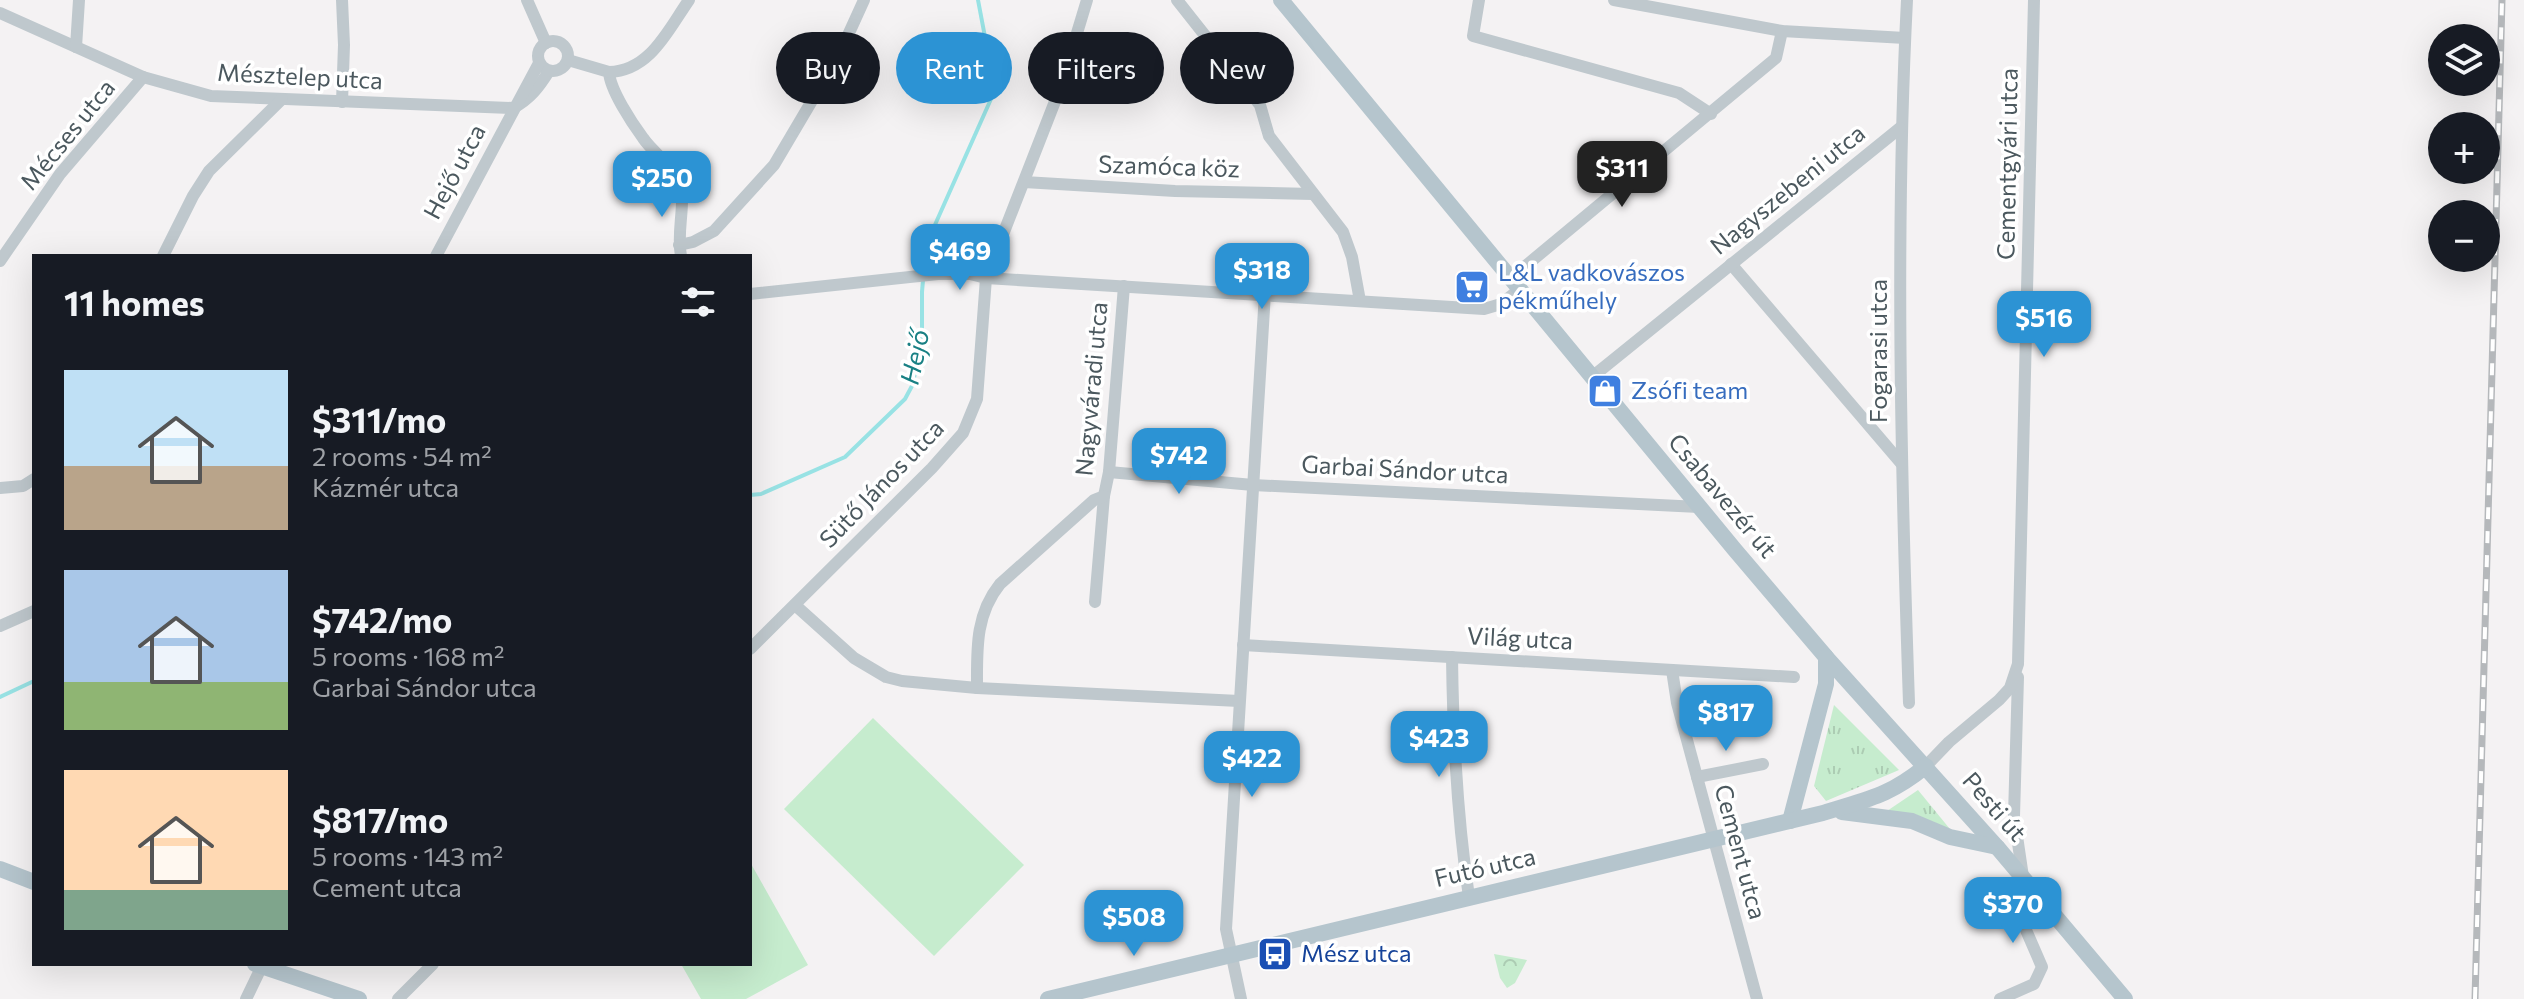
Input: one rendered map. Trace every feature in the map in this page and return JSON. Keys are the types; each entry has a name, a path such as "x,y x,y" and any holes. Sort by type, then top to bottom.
{"main road":[{"name":"Csabavezér út","path":"1281,0 1699,507 1855,687"},
{"path":"1790,821 1826,684 1826,657"},
{"name":"Pesti út","path":"1855,687 1997,847 2125,999"},
{"name":"Futó utca","path":"1048,999 1829,811 1877,798 1897,788 1926,766"},
{"path":"1829,811 1912,821 1950,837 1997,847"},
{"path":"0,869 32,881"},
{"path":"261,966 359,999"}],"street":[{"path":"76,47 79,0"},
{"path":"342,0 342,102"},
{"path":"527,0 546,43"},
{"path":"568,60 609,72 626,72 641,63 659,43 689,0"},
{"path":"609,72 610,84 642,138 666,162 680,185 683,202 678,231 680,250 714,231 774,165 839,55 864,0"},
{"name":"Sütő János utca","path":"752,647 932,468 963,433 977,399 986,278 1061,86 1087,0"},
{"name":"Szamóca köz","path":"1177,0 1260,105 1269,136 1343,232 1352,257 1360,301"},
{"path":"1479,0 1473,36 1679,93 1711,114"},
{"path":"1614,0 1782,31 1905,38"},
{"name":"Fogarasi utca","path":"1907,0 1900,128 1901,463 1909,703"},
{"name":"Cementgyári utca","path":"2000,999 2034,984 2042,967 2026,930 2028,884 2014,816 2034,0"},
{"name":"Mésztelep utca","path":"0,13 143,77 211,96 513,108"},
{"path":"752,294 912,276 970,274 986,278 1484,309 1501,304 1516,283 1776,58 1782,31"},
{"path":"555,41 563,44 568,60 562,69 544,67 539,50 546,43 555,41"},
{"name":"Hejő utca","path":"437,254 513,108 544,67"},
{"name":"Mécses utca","path":"0,261 60,174 143,77"},
{"path":"164,254 209,171 282,99"},
{"name":"Nagyszebeni utca","path":"1592,377 1900,128"},
{"name":"Szamóca köz","path":"1024,182 1175,191 1313,194"},
{"path":"1731,264 1901,463"},
{"name":"Nagyváradi utca","path":"1095,602 1124,286"},
{"path":"1241,999 1226,929 1265,293"},
{"name":"Garbai Sándor utca","path":"1109,472 1253,485 1699,507"},
{"path":"0,488 23,486 32,480"},
{"name":"Nagyváradi utca","path":"977,688 978,635 989,596 1094,500 1104,496"},
{"path":"795,605 854,658 886,677 902,681 977,688 1239,701"},
{"path":"0,626 32,612"},
{"path":"752,629 760,639"},
{"name":"Világ utca","path":"1243,645 1794,677"},
{"path":"1452,657 1460,840 1469,897"},
{"name":"Cementgyári utca","path":"1926,766 2010,688 2018,664"},
{"name":"Cement utca","path":"1672,670 1677,703 1757,999"},
{"path":"1697,777 1763,764"},
{"path":"246,999 258,966"},
{"path":"398,999 431,966"}],"green space":[{"path":"1834,705 1899,770 1826,801 1814,786"},
{"path":"873,718 1024,865 934,956 784,809"},
{"path":"1918,790 1954,834 1887,811"},
{"path":"752,866 808,965 746,999 701,999 682,966 752,966"},
{"path":"1494,954 1527,960 1515,983 1507,988 1500,978"}],"waterway":[{"name":"Hejő","path":"752,495 761,494 845,457 905,399 913,384 922,331 926,245 995,90 978,0"},
{"name":"Hejő","path":"0,697 32,682"}],"railway":[{"path":"2475,999 2502,0"}],"place":[{"name":"L&L vadkovászos pékműhely","path":"1472,287"},
{"name":"Zsófi team","path":"1605,391"},
{"name":"Mész utca","path":"1275,954"}]}
